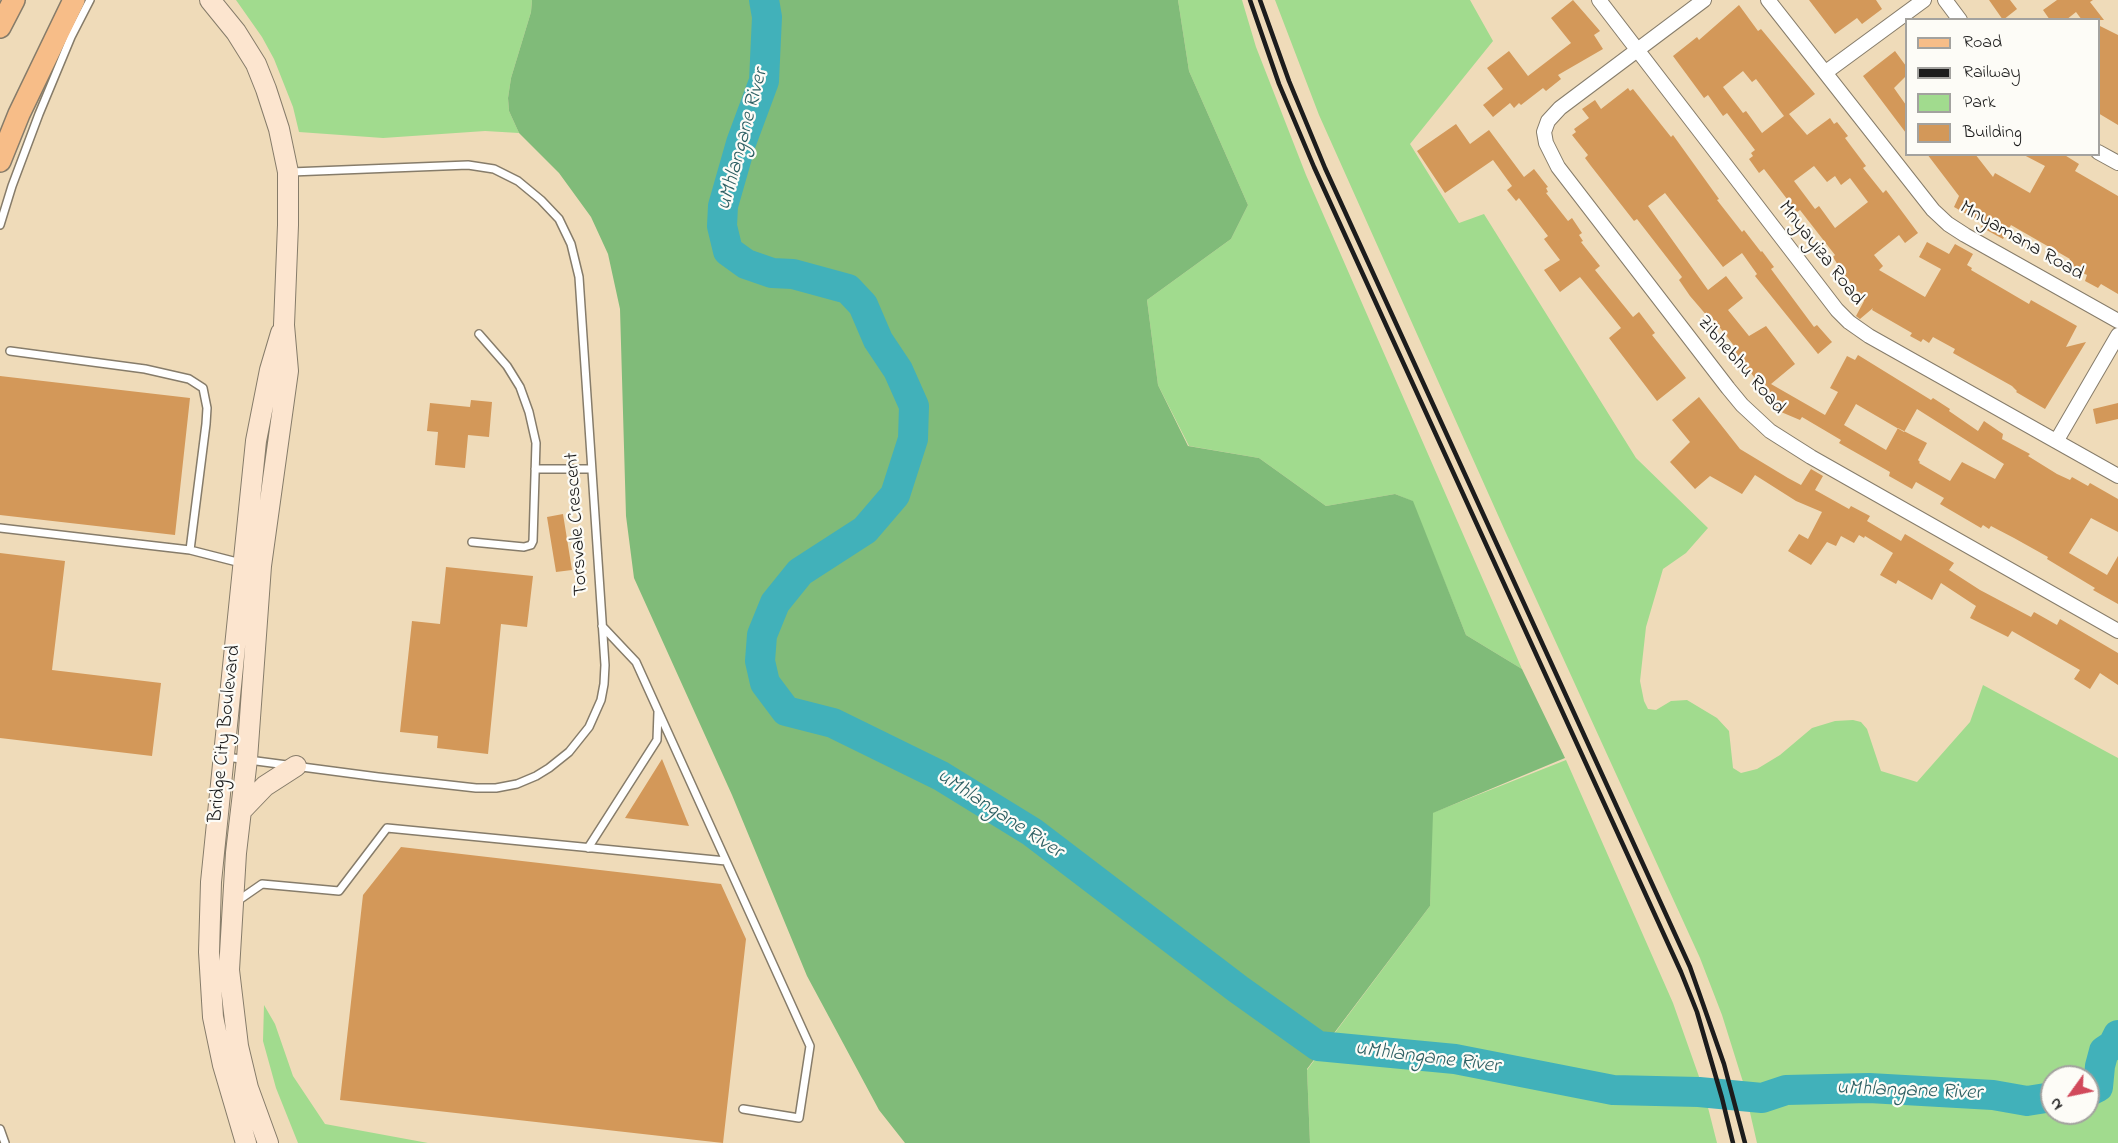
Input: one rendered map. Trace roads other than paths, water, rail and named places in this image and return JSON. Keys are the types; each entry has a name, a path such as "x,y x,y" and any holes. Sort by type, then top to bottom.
{"main road":[{"path":"0,27 14,0"},
{"path":"0,126 59,0"},
{"path":"0,161 24,103 74,0"}],"street":[{"name":"Bridge City Boulevard","path":"210,0 236,32 256,64 279,129 288,172 284,325 224,757 211,882 209,952 213,1017 246,1143"},
{"name":"Mnyayiza Road","path":"1599,0 1837,310 1849,322 1869,336 2118,476"},
{"path":"1637,49 1704,0"},
{"name":"Mnyamana Road","path":"1768,0 1920,196 1948,224 2118,321"},
{"path":"1826,72 1924,0"},
{"path":"1945,0 1958,18"},
{"name":"Zibhebhu Road","path":"1637,49 1554,114 1548,121 1544,132 1546,143 1558,167 1728,388 1756,419 1792,446 2118,631"},
{"path":"2100,153 2118,163"},
{"path":"2057,440 2118,334"},
{"name":"Bridge City Boulevard","path":"252,565 247,759 229,970 236,1036 248,1088 268,1143"},
{"path":"241,811 265,786 296,766"}],"lane":[{"path":"0,225 39,114 71,38 90,0"},
{"name":"Torsvale Crescent","path":"224,757 476,788 496,788 526,781 560,760 580,741 601,700 604,684 605,665 579,277 572,244 559,219 518,181 494,170 468,165 288,172"},
{"path":"472,542 524,547 531,545 533,541 536,443 529,412 520,387 507,366 479,334"},
{"path":"9,351 145,369 189,379 203,388 207,408 206,424 190,550"},
{"path":"535,469 591,468"},
{"path":"0,528 190,550 252,565"},
{"path":"602,626 636,662 810,1046 799,1118 743,1109"},
{"path":"588,848 657,740 658,710"},
{"path":"233,904 262,884 339,891 387,828 726,861"},
{"path":"0,1129 5,1143"}],"waterway":[{"name":"uMhlangane River","path":"764,0 767,17 764,81 741,143 723,206 722,226 728,251 746,264 772,273 793,274 848,289 863,305 878,340 898,370 914,406 913,439 895,495 865,530 800,572 775,603 762,635 760,661 765,683 786,711 833,723 941,776 1032,832 1238,989 1318,1046 1455,1059 1613,1090 1699,1092 1762,1098 1786,1090 1869,1088 1993,1095 2027,1101 2040,1099"},
{"name":"uMhlangane River","path":"2100,1066 2104,1051 2113,1045 2118,1035"}],"railway":[{"path":"1250,0 1279,84 1314,167 1681,972 1697,1012 1733,1143"},
{"path":"1260,0 1289,81 1325,168 1690,967 1724,1064 1745,1143"}]}
